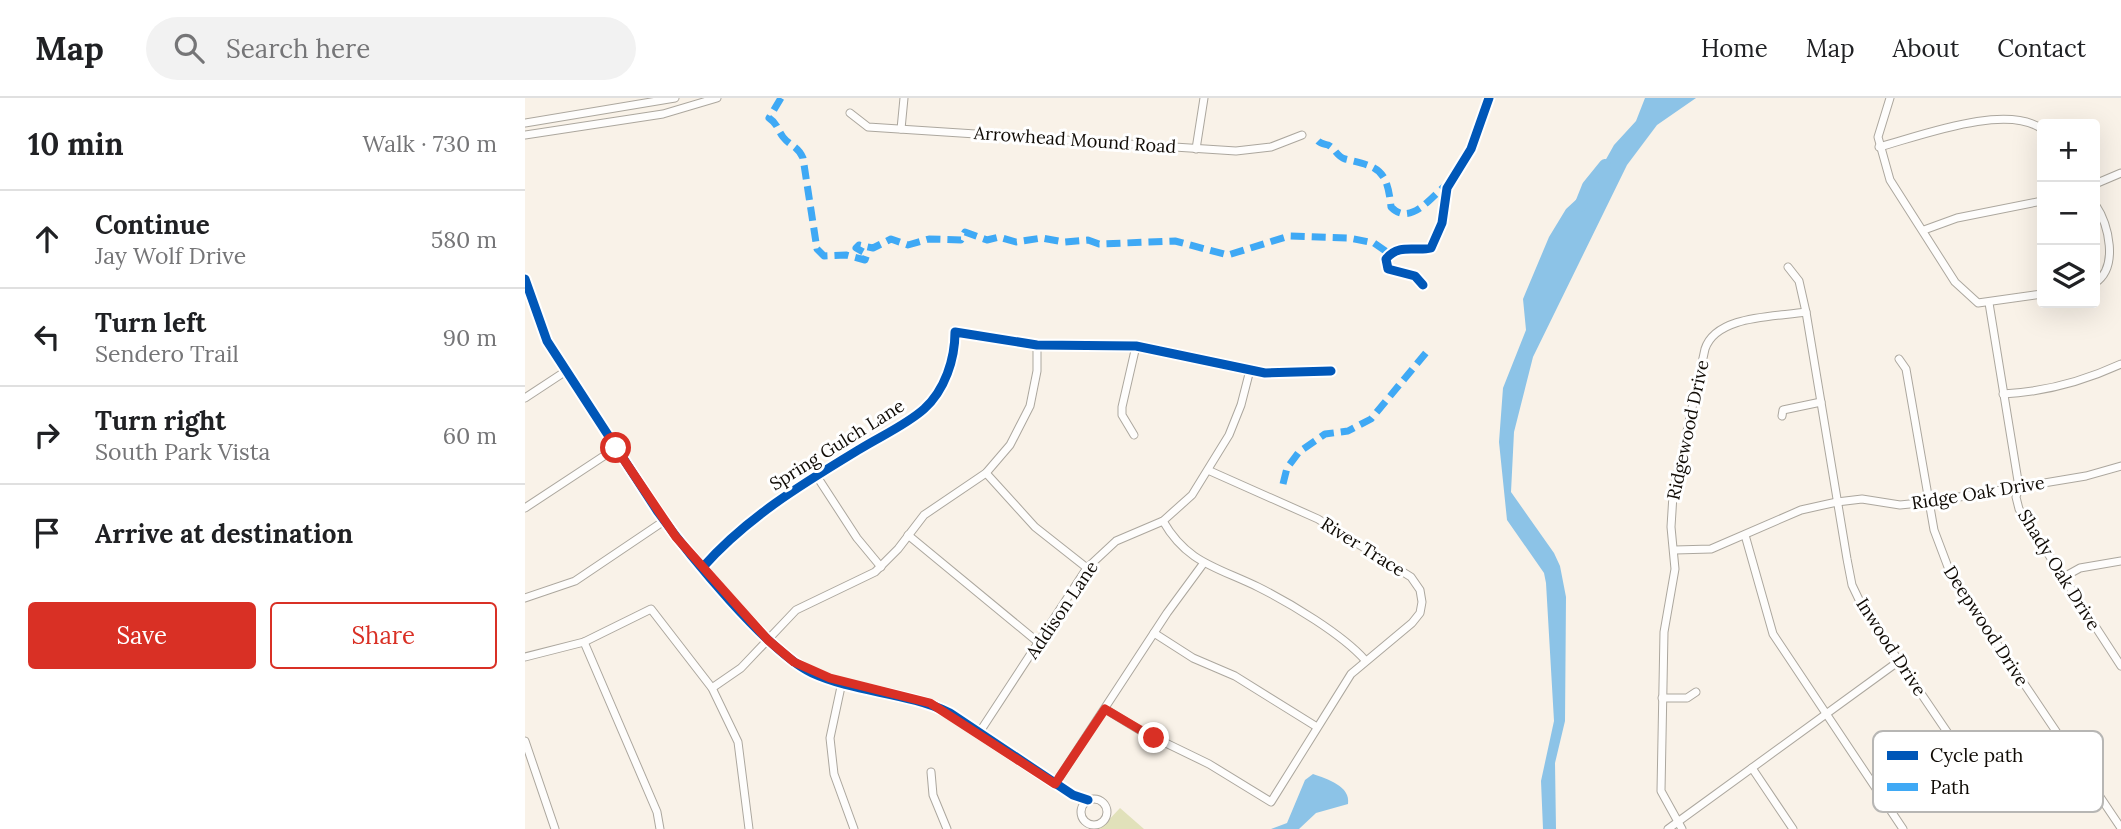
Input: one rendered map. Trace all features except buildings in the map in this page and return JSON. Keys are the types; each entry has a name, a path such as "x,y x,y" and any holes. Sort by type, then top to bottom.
{"street":[{"path":"525,122 675,98"},
{"path":"525,135 663,114 717,98"},
{"path":"901,129 904,98"},
{"path":"1196,149 1204,98"},
{"path":"1890,98 1879,127 1879,146 1890,180 1955,282 1973,300 1989,303 2037,295"},
{"name":"Arrowhead Mound Road","path":"850,113 869,127 1196,149 1254,151 1302,135"},
{"path":"1879,146 1944,129 1990,121 2023,120 2037,127"},
{"path":"2100,182 2121,173"},
{"path":"1924,230 1966,215 2037,202"},
{"path":"2100,213 2110,259 2105,275 2100,279"},
{"name":"Inwood Drive","path":"1788,267 1799,281 1806,312 1837,502 1856,594 1947,731"},
{"path":"525,279 528,299 543,334 664,521 768,640 813,673 930,703 1073,796 1088,800 1100,799 1107,809 1104,821 1090,827 1083,819"},
{"name":"Shady Oak Drive","path":"1989,303 2018,487 2016,496 2022,517 2121,667"},
{"name":"Ridgewood Drive","path":"1679,826 1661,791 1664,632 1675,569 1671,527 1673,495 1710,337 1726,325 1806,312"},
{"name":"Spring Gulch Lane","path":"703,567 732,536 817,475 923,409 945,379 955,345 955,332 1037,345 1136,346 1280,374 1331,371"},
{"path":"712,688 741,668 796,610 809,601 859,582 881,567 936,506 986,473 1010,445 1030,406 1037,371 1037,345"},
{"path":"1134,435 1122,415 1122,407 1136,346"},
{"name":"Deepwood Drive","path":"1899,359 1906,369 1937,545 1951,575 2055,731"},
{"path":"2003,394 2029,393 2068,384 2121,364"},
{"name":"Addison Lane","path":"979,733 1087,568 1116,541 1163,521 1182,506 1209,471 1241,405 1250,370"},
{"path":"525,398 566,371"},
{"path":"1782,416 1783,410 1821,402"},
{"path":"525,508 616,448"},
{"name":"Ridge Oak Drive","path":"1675,550 1711,549 1801,510 1837,502 1862,499 1900,505 1929,502 2121,466"},
{"name":"River Trace","path":"1105,709 1140,731 1209,764 1271,802 1351,674 1418,617 1422,595 1415,581 1318,519 1209,471"},
{"path":"986,473 1035,527 1087,568"},
{"path":"817,475 857,538 881,567"},
{"path":"525,598 575,581 664,521"},
{"path":"1163,521 1182,549 1203,564 1276,598 1338,636 1365,660"},
{"path":"908,535 1039,643"},
{"path":"1745,535 1768,624 1873,784"},
{"path":"2062,578 2080,568 2121,561"},
{"path":"1055,784 1154,633 1203,564"},
{"path":"525,657 584,642 651,609 712,688 738,742 749,829"},
{"path":"1154,633 1193,658 1235,676 1317,727"},
{"path":"584,642 657,812 660,829"},
{"path":"1668,829 1679,826 1752,768 1899,660"},
{"path":"842,682 830,738 834,774 854,829"},
{"path":"1662,698 1687,698 1696,692"},
{"path":"525,741 555,829"},
{"path":"1752,768 1793,829"},
{"path":"930,772 933,795 947,829"},
{"path":"1073,796 1081,808 1083,819 1080,829"},
{"path":"1081,808 1088,800"},
{"name":"Deepwood Drive","path":"2103,802 2121,828"},
{"path":"1892,812 1903,829"}],"green space":[{"path":"1120,808 1144,829 1093,829 1105,824"}],"water":[{"path":"1645,98 1696,98 1657,125 1627,165 1533,357 1514,432 1511,492 1554,553 1560,566 1566,597 1565,721 1555,763 1556,829 1543,829 1541,781 1554,721 1546,583 1544,573 1507,520 1499,442 1503,388 1526,330 1523,299 1549,237 1566,209 1591,186 1614,145 1636,121"},
{"path":"1313,774 1342,788 1346,792 1348,804 1316,813 1299,829 1271,829 1287,823 1305,780"}],"waterway":[{"path":"1580,206 1588,186 1605,165"}],"marked path":[{"path":"781,98 769,118 803,158 817,249 824,256 846,255 865,260 867,254 856,248 859,245 873,248 891,239 908,245 929,239 961,240 965,232 987,240 999,237 1016,242 1042,238 1064,242 1088,240 1099,244 1175,241 1228,255 1289,236 1349,238 1374,243 1390,254"},
{"path":"1318,141 1330,146 1342,158 1379,172 1387,185 1391,207 1398,212 1413,212 1445,186"},
{"path":"1283,484 1287,468 1299,452 1325,434 1348,431 1371,419 1430,348"}],"cycle path":[{"path":"1423,285 1415,276 1388,269 1386,259 1396,251 1431,248 1442,223 1447,188 1471,149 1489,98"},
{"path":"525,279 547,341 658,512 708,576 774,645 794,662 829,680 916,701 950,713 1073,795 1088,800"},
{"path":"703,567 738,532 777,502 924,409 938,393 947,374 955,332 1037,345 1136,346 1265,373 1331,371"}],"route":[{"path":"616,448 676,537 772,644 813,673 873,691 930,703 950,713 1055,784 1105,709 1154,738"}]}
